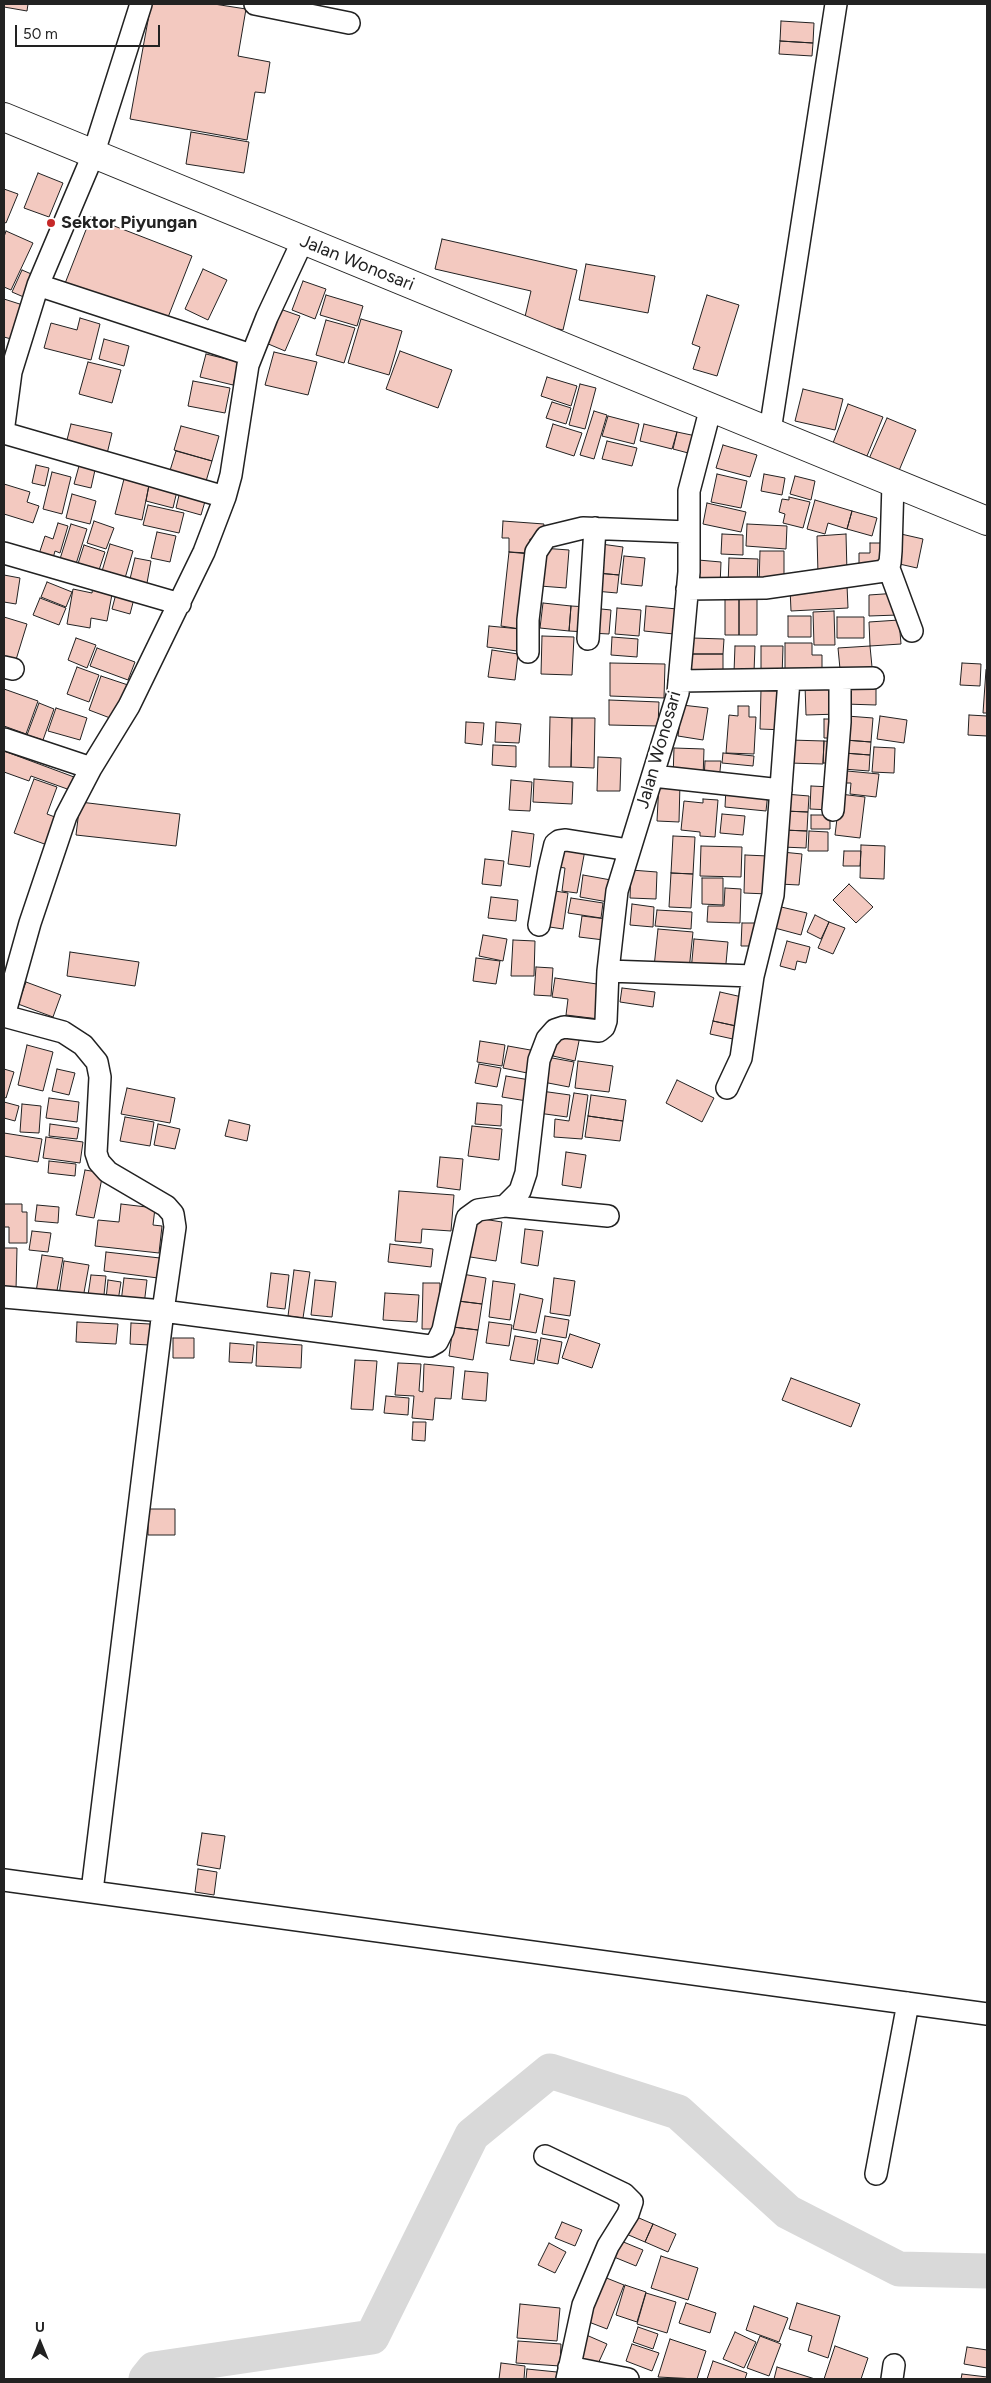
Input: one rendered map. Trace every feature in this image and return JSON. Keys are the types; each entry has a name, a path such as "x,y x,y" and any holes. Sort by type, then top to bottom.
{"highway":[{"name":"Jalan Wonosari","path":"4,117 987,521"}],"street":[{"path":"4,425 11,372 38,284 93,154 141,4"},
{"path":"255,4 349,23"},
{"path":"770,432 836,4"},
{"path":"92,1891 175,1227 173,1214 166,1206 108,1172 99,1162 96,1153 100,1077 97,1062 83,1045 63,1032 4,1016 30,922 66,816 91,768 129,706 204,552 225,497 231,475 248,365 303,240"},
{"path":"38,284 251,356"},
{"name":"Jalan Wonosari","path":"505,1206 520,1190 526,1173 539,1060 547,1039 555,1030 564,1027 599,1032 606,1021 608,971 616,890 678,693 687,589 689,491 711,407"},
{"path":"4,433 225,497"},
{"path":"687,589 765,588 867,575 884,571 888,566 891,551 893,483"},
{"path":"528,652 528,620 536,552 546,537 583,528 689,532"},
{"path":"588,639 595,528"},
{"path":"4,553 180,604"},
{"path":"888,566 912,631"},
{"path":"679,681 873,678"},
{"path":"834,810 840,722 840,679"},
{"path":"727,1088 741,1058 753,976 773,895 789,680"},
{"path":"4,729 4,738 91,768"},
{"path":"653,776 781,790"},
{"path":"539,925 555,844 566,840 629,850"},
{"path":"608,971 753,976"},
{"path":"4,1297 163,1311 430,1346 437,1342 443,1330 467,1218 478,1210 505,1206 608,1216"},
{"path":"4,1880 987,2014"},
{"path":"876,2174 908,2003"},
{"path":"545,2156 624,2194 632,2202 628,2214 608,2246 583,2305 568,2373 628,2379"}],"building":[{"path":"4,4 28,4 27,11 4,7"},
{"path":"151,4 214,4 246,9 238,56 270,62 265,93 255,92 247,140 130,119"},
{"path":"781,21 814,23 813,43 780,41"},
{"path":"780,41 813,43 812,56 779,54"},
{"path":"191,132 249,142 244,173 186,164"},
{"path":"38,173 63,183 49,217 24,208"},
{"path":"4,189 18,194 6,223 4,222"},
{"path":"91,217 192,256 165,325 64,286"},
{"path":"6,231 33,243 11,290 4,287 4,237"},
{"path":"442,239 577,270 563,330 524,321 531,291 435,269"},
{"path":"586,264 655,276 648,313 579,300"},
{"path":"203,269 227,280 208,320 185,309"},
{"path":"22,270 36,276 26,298 12,292"},
{"path":"303,281 326,289 315,319 292,310"},
{"path":"326,295 363,306 357,326 320,315"},
{"path":"707,295 739,305 717,376 693,369 700,347 692,344"},
{"path":"4,299 29,307 18,341 4,337"},
{"path":"280,309 300,316 285,351 266,343"},
{"path":"80,318 100,324 91,360 44,348 51,323 77,330"},
{"path":"361,319 402,331 389,375 348,363"},
{"path":"326,320 355,328 344,363 316,355"},
{"path":"104,339 129,346 124,366 99,359"},
{"path":"400,351 452,370 438,408 386,389"},
{"path":"274,352 317,362 308,395 265,385"},
{"path":"206,354 239,362 233,385 200,377"},
{"path":"88,362 121,370 112,403 79,394"},
{"path":"547,377 577,386 571,406 541,396"},
{"path":"193,381 230,388 225,413 188,406"},
{"path":"580,384 596,388 585,429 569,425"},
{"path":"803,389 843,399 835,430 795,421"},
{"path":"552,402 571,408 566,424 546,418"},
{"path":"848,404 883,417 867,456 833,443"},
{"path":"594,411 607,415 594,459 580,455"},
{"path":"608,416 639,424 634,444 602,436"},
{"path":"887,418 916,430 898,473 868,461"},
{"path":"71,424 112,433 106,458 65,448"},
{"path":"553,424 582,433 574,456 546,447"},
{"path":"644,424 677,432 672,449 640,441"},
{"path":"181,426 219,436 212,461 174,450"},
{"path":"677,432 696,436 692,454 673,449"},
{"path":"607,441 637,448 632,466 602,459"},
{"path":"723,445 757,455 750,477 716,468"},
{"path":"176,451 212,461 204,488 168,477"},
{"path":"36,465 49,468 45,486 32,483"},
{"path":"79,466 95,470 91,488 74,484"},
{"path":"52,472 71,477 62,514 43,509"},
{"path":"717,474 747,481 741,508 711,502"},
{"path":"764,474 785,478 782,495 761,491"},
{"path":"795,476 815,481 811,500 790,494"},
{"path":"124,479 149,485 142,520 115,514"},
{"path":"4,484 30,492 27,502 39,506 33,523 4,514"},
{"path":"149,485 177,491 173,508 146,501"},
{"path":"180,491 206,498 201,515 176,508"},
{"path":"72,494 96,501 90,524 66,518"},
{"path":"789,497 810,502 803,528 783,523 785,514 779,512 782,499 789,500"},
{"path":"815,500 852,511 847,529 828,523 825,534 807,529"},
{"path":"707,503 746,512 741,532 703,524"},
{"path":"148,505 184,513 179,533 143,525"},
{"path":"852,511 877,518 872,536 847,529"},
{"path":"94,521 114,528 106,549 87,543"},
{"path":"503,521 544,524 542,540 530,539 529,553 509,552 509,538 502,538"},
{"path":"58,523 68,526 60,553 55,551 52,562 38,557 45,536 53,539"},
{"path":"71,524 87,529 76,564 60,559"},
{"path":"747,524 787,526 786,549 746,546"},
{"path":"157,532 176,536 170,562 151,558"},
{"path":"722,534 743,535 743,555 721,554"},
{"path":"846,534 847,572 818,574 817,536"},
{"path":"901,534 923,539 917,568 895,563"},
{"path":"870,543 884,543 884,568 859,568 859,553 870,553"},
{"path":"110,544 133,551 123,585 100,578"},
{"path":"601,544 623,547 619,575 597,573"},
{"path":"84,545 105,552 97,576 76,570"},
{"path":"542,548 569,550 566,588 540,586"},
{"path":"760,551 784,551 784,585 759,584"},
{"path":"509,552 529,554 520,629 501,626"},
{"path":"624,556 645,558 642,586 621,584"},
{"path":"135,558 151,561 147,583 130,579"},
{"path":"729,558 758,559 757,586 728,586"},
{"path":"698,560 721,562 720,586 696,585"},
{"path":"597,573 619,575 617,593 595,591"},
{"path":"4,575 20,578 16,604 4,602"},
{"path":"47,582 72,592 66,607 41,597"},
{"path":"847,585 848,608 791,611 790,588"},
{"path":"93,586 113,589 107,621 91,618 90,628 67,624 73,589 92,593"},
{"path":"117,590 135,595 130,614 112,609"},
{"path":"725,591 739,591 739,635 725,635"},
{"path":"739,591 757,591 757,635 739,635"},
{"path":"898,593 898,615 869,616 869,595"},
{"path":"40,598 66,608 59,625 33,615"},
{"path":"543,603 571,606 569,631 540,628"},
{"path":"571,606 588,607 586,632 569,631"},
{"path":"646,606 677,609 674,634 644,631"},
{"path":"592,608 611,610 609,634 590,633"},
{"path":"617,608 641,610 639,636 615,634"},
{"path":"834,611 835,645 814,645 813,612"},
{"path":"788,616 811,616 811,637 788,637"},
{"path":"4,617 27,624 15,663 4,659"},
{"path":"837,617 864,617 864,638 837,638"},
{"path":"899,620 901,644 870,646 869,622"},
{"path":"489,626 520,629 517,651 487,647"},
{"path":"542,636 574,637 572,675 541,674"},
{"path":"612,637 638,639 637,657 611,655"},
{"path":"76,638 96,645 87,668 68,660"},
{"path":"692,638 724,639 723,654 692,654"},
{"path":"785,643 812,643 812,655 822,655 822,678 785,670"},
{"path":"735,646 755,646 754,672 734,672"},
{"path":"761,646 783,646 782,677 761,677"},
{"path":"870,646 872,667 840,669 838,648"},
{"path":"97,648 135,662 128,680 90,666"},
{"path":"492,650 518,654 515,680 488,677"},
{"path":"692,654 723,654 723,676 691,675"},
{"path":"610,663 665,664 664,698 610,696"},
{"path":"962,663 981,664 980,686 960,685"},
{"path":"77,667 99,675 89,702 67,694"},
{"path":"986,670 987,713 983,713"},
{"path":"101,676 131,686 118,721 89,710"},
{"path":"805,685 839,685 840,714 806,715"},
{"path":"846,685 876,685 876,705 845,704"},
{"path":"4,689 38,701 26,734 4,726"},
{"path":"761,690 786,690 785,730 760,729"},
{"path":"609,700 659,702 658,726 609,725"},
{"path":"39,703 54,709 43,740 27,735"},
{"path":"682,705 708,708 703,740 678,736"},
{"path":"738,706 749,706 749,717 756,717 754,754 726,753 729,715 738,716"},
{"path":"56,708 87,718 80,740 48,731"},
{"path":"969,715 987,716 987,736 968,735"},
{"path":"847,716 873,718 871,742 845,740"},
{"path":"880,716 907,720 904,743 877,739"},
{"path":"550,717 572,718 571,767 549,767"},
{"path":"572,718 595,718 594,768 571,767"},
{"path":"824,719 838,719 837,738 824,738"},
{"path":"466,722 484,723 482,745 465,743"},
{"path":"496,722 521,724 519,743 495,742"},
{"path":"790,740 824,741 823,764 789,763"},
{"path":"845,740 871,742 870,755 844,753"},
{"path":"824,741 836,742 835,763 823,763"},
{"path":"493,745 516,746 516,767 492,765"},
{"path":"874,747 895,748 894,773 872,772"},
{"path":"674,748 704,749 703,779 673,778"},
{"path":"4,751 74,777 70,790 31,776 29,781 4,772"},
{"path":"723,753 754,756 753,766 722,763"},
{"path":"844,753 870,755 869,771 843,769"},
{"path":"598,757 621,758 620,791 597,791"},
{"path":"705,761 721,761 719,781 704,780"},
{"path":"847,771 879,774 876,797 850,794 851,783 846,783"},
{"path":"34,779 57,787 47,814 60,819 50,846 14,833"},
{"path":"534,779 573,782 572,804 533,802"},
{"path":"511,780 532,782 530,811 509,810"},
{"path":"659,782 680,783 679,822 657,821"},
{"path":"811,786 832,787 831,810 810,809"},
{"path":"726,788 768,792 766,811 725,807"},
{"path":"785,794 809,796 808,812 784,811"},
{"path":"840,794 865,797 860,838 835,835"},
{"path":"703,799 718,800 715,837 700,836 700,832 681,830 684,801 703,803"},
{"path":"80,802 180,814 176,846 76,835"},
{"path":"784,811 808,812 807,831 783,830"},
{"path":"722,814 745,816 743,835 720,833"},
{"path":"811,815 830,815 830,829 811,829"},
{"path":"783,830 807,831 806,848 782,847"},
{"path":"512,831 534,834 530,867 508,864"},
{"path":"809,831 828,832 828,851 808,851"},
{"path":"673,836 695,837 693,874 671,873"},
{"path":"861,845 885,846 884,879 860,878"},
{"path":"701,846 742,847 741,877 700,876"},
{"path":"560,847 585,850 577,893 562,891 565,868 558,867"},
{"path":"844,851 861,851 860,866 843,866"},
{"path":"782,852 802,854 799,885 779,884"},
{"path":"745,855 768,856 768,894 744,893"},
{"path":"485,859 504,861 501,886 482,884"},
{"path":"631,870 657,872 656,899 630,898"},
{"path":"671,873 693,874 691,908 669,907"},
{"path":"583,875 611,880 608,902 580,897"},
{"path":"702,878 723,878 723,905 702,904"},
{"path":"849,884 873,907 856,923 833,900"},
{"path":"725,888 741,889 740,923 707,922 708,906 724,906"},
{"path":"548,890 568,893 563,929 543,926"},
{"path":"491,897 518,900 516,921 488,918"},
{"path":"571,898 603,903 601,918 568,913"},
{"path":"632,904 654,907 653,927 630,925"},
{"path":"777,906 807,913 801,935 771,927"},
{"path":"657,910 692,912 691,929 655,926"},
{"path":"815,915 829,922 821,939 807,932"},
{"path":"582,916 607,919 604,940 579,937"},
{"path":"829,922 845,928 833,954 818,948"},
{"path":"742,923 759,923 758,946 741,946"},
{"path":"658,929 693,932 689,970 654,967"},
{"path":"483,935 507,939 503,961 479,956"},
{"path":"694,939 728,942 725,974 691,971"},
{"path":"513,940 535,941 534,976 511,976"},
{"path":"787,941 810,947 806,963 797,961 795,970 780,966"},
{"path":"70,952 139,962 135,986 67,976"},
{"path":"476,958 500,961 496,984 473,981"},
{"path":"536,967 553,968 551,996 534,995"},
{"path":"555,978 604,985 599,1019 566,1015 568,999 552,997"},
{"path":"26,982 61,995 53,1017 18,1004"},
{"path":"622,988 655,992 653,1007 620,1002"},
{"path":"720,992 742,997 736,1026 713,1021"},
{"path":"713,1021 736,1026 733,1039 710,1034"},
{"path":"559,1031 580,1036 575,1061 553,1056"},
{"path":"480,1041 505,1045 502,1066 477,1062"},
{"path":"27,1045 53,1052 43,1091 18,1085"},
{"path":"508,1046 536,1051 532,1074 503,1068"},
{"path":"547,1057 574,1062 569,1087 543,1082"},
{"path":"578,1061 613,1066 609,1092 575,1088"},
{"path":"479,1064 501,1068 497,1087 475,1083"},
{"path":"4,1069 14,1072 6,1098 4,1097"},
{"path":"57,1069 75,1073 69,1095 52,1091"},
{"path":"506,1076 530,1080 527,1101 502,1097"},
{"path":"677,1080 714,1098 702,1122 666,1103"},
{"path":"127,1088 175,1098 170,1123 121,1114"},
{"path":"541,1091 570,1095 567,1117 538,1113"},
{"path":"574,1093 588,1095 582,1139 554,1137 555,1119 569,1121"},
{"path":"591,1095 626,1100 623,1121 588,1116"},
{"path":"49,1098 79,1102 77,1122 46,1118"},
{"path":"4,1102 19,1106 15,1121 4,1118"},
{"path":"477,1103 502,1105 501,1126 475,1124"},
{"path":"22,1104 41,1106 39,1133 20,1132"},
{"path":"588,1116 623,1121 620,1141 585,1137"},
{"path":"125,1117 154,1122 150,1146 120,1141"},
{"path":"229,1120 250,1125 247,1141 225,1136"},
{"path":"50,1124 79,1128 77,1139 49,1136"},
{"path":"158,1124 180,1129 175,1149 154,1145"},
{"path":"472,1126 502,1129 499,1160 468,1156"},
{"path":"4,1133 42,1139 38,1162 4,1156"},
{"path":"46,1137 83,1142 80,1163 43,1158"},
{"path":"566,1152 586,1155 581,1188 562,1185"},
{"path":"440,1157 463,1159 460,1190 437,1187"},
{"path":"49,1161 76,1164 75,1176 48,1173"},
{"path":"85,1170 103,1173 94,1218 76,1215"},
{"path":"399,1191 454,1195 451,1231 422,1229 421,1243 395,1241"},
{"path":"4,1204 22,1204 22,1212 27,1212 27,1243 9,1243 9,1227 4,1227"},
{"path":"121,1204 155,1208 153,1225 162,1226 159,1253 95,1246 98,1220 119,1222"},
{"path":"37,1205 59,1207 58,1223 35,1221"},
{"path":"470,1217 502,1222 496,1261 464,1256"},
{"path":"525,1229 543,1231 538,1266 521,1263"},
{"path":"32,1231 51,1233 48,1252 29,1250"},
{"path":"390,1244 433,1249 431,1267 388,1262"},
{"path":"4,1248 17,1248 16,1290 4,1289"},
{"path":"106,1252 160,1258 158,1278 104,1271"},
{"path":"42,1255 63,1258 56,1296 36,1292"},
{"path":"64,1261 89,1265 83,1298 59,1295"},
{"path":"294,1270 310,1272 303,1318 288,1316"},
{"path":"271,1273 289,1275 285,1309 267,1307"},
{"path":"462,1274 486,1278 482,1304 458,1301"},
{"path":"91,1275 106,1276 103,1304 87,1302"},
{"path":"124,1278 147,1280 144,1305 121,1302"},
{"path":"554,1278 575,1281 570,1316 550,1313"},
{"path":"108,1280 121,1282 118,1301 106,1299"},
{"path":"315,1280 336,1282 332,1317 311,1315"},
{"path":"493,1281 515,1284 510,1320 489,1317"},
{"path":"423,1283 440,1283 439,1329 422,1329"},
{"path":"385,1293 419,1295 417,1322 383,1320"},
{"path":"520,1294 543,1299 536,1333 513,1329"},
{"path":"458,1301 482,1304 478,1330 453,1327"},
{"path":"545,1316 569,1320 566,1338 542,1334"},
{"path":"77,1322 118,1324 116,1344 76,1342"},
{"path":"489,1322 512,1325 509,1346 486,1343"},
{"path":"131,1323 150,1324 149,1345 130,1344"},
{"path":"453,1327 478,1330 473,1360 449,1356"},
{"path":"570,1334 600,1344 592,1368 562,1358"},
{"path":"515,1336 538,1340 534,1364 510,1360"},
{"path":"173,1338 194,1338 194,1358 173,1358"},
{"path":"541,1338 562,1342 558,1364 537,1360"},
{"path":"257,1342 302,1345 301,1368 256,1366"},
{"path":"230,1343 254,1345 252,1363 229,1362"},
{"path":"355,1360 377,1361 373,1410 351,1409"},
{"path":"398,1363 421,1364 419,1391 423,1392 424,1364 454,1367 451,1399 435,1398 433,1420 412,1418 414,1396 395,1395"},
{"path":"465,1371 488,1373 486,1401 462,1399"},
{"path":"791,1378 860,1404 851,1427 782,1400"},
{"path":"386,1396 409,1398 408,1415 384,1413"},
{"path":"413,1422 426,1422 425,1441 412,1440"},
{"path":"148,1509 175,1509 175,1535 148,1535"},
{"path":"202,1833 225,1836 220,1869 197,1865"},
{"path":"198,1869 217,1872 214,1895 195,1892"},
{"path":"632,2215 653,2224 645,2242 624,2233"},
{"path":"562,2222 582,2230 575,2246 555,2238"},
{"path":"653,2224 676,2234 668,2252 645,2242"},
{"path":"621,2241 643,2250 636,2266 614,2257"},
{"path":"549,2243 566,2252 555,2273 538,2265"},
{"path":"661,2256 698,2268 688,2300 651,2288"},
{"path":"599,2275 624,2285 607,2329 581,2319"},
{"path":"625,2285 646,2292 637,2322 616,2315"},
{"path":"646,2293 676,2302 667,2333 637,2324"},
{"path":"686,2303 716,2313 710,2333 679,2323"},
{"path":"797,2303 840,2316 828,2358 808,2351 812,2336 789,2329"},
{"path":"520,2304 560,2308 557,2341 517,2338"},
{"path":"754,2306 788,2318 779,2342 746,2330"},
{"path":"638,2327 658,2334 653,2349 633,2342"},
{"path":"735,2332 756,2342 744,2368 723,2359"},
{"path":"584,2334 607,2344 597,2366 575,2356"},
{"path":"760,2336 781,2344 769,2376 747,2368"},
{"path":"670,2339 706,2351 697,2379 658,2377"},
{"path":"518,2341 561,2344 560,2366 516,2363"},
{"path":"632,2344 659,2353 652,2371 626,2361"},
{"path":"835,2346 868,2358 861,2379 824,2379"},
{"path":"967,2347 987,2350 987,2368 964,2364"},
{"path":"713,2361 747,2373 745,2379 707,2379"},
{"path":"501,2363 525,2366 524,2379 499,2379"},
{"path":"777,2367 815,2379 774,2379"},
{"path":"527,2369 557,2372 556,2379 526,2379"},
{"path":"962,2374 987,2377 987,2379 961,2379"}],"waterway":[{"path":"146,2379 154,2369 372,2337 472,2135 550,2071 678,2112 788,2212 899,2269 987,2271"}],"place":[{"name":"Sektor Piyungan","path":"51,223"}]}
